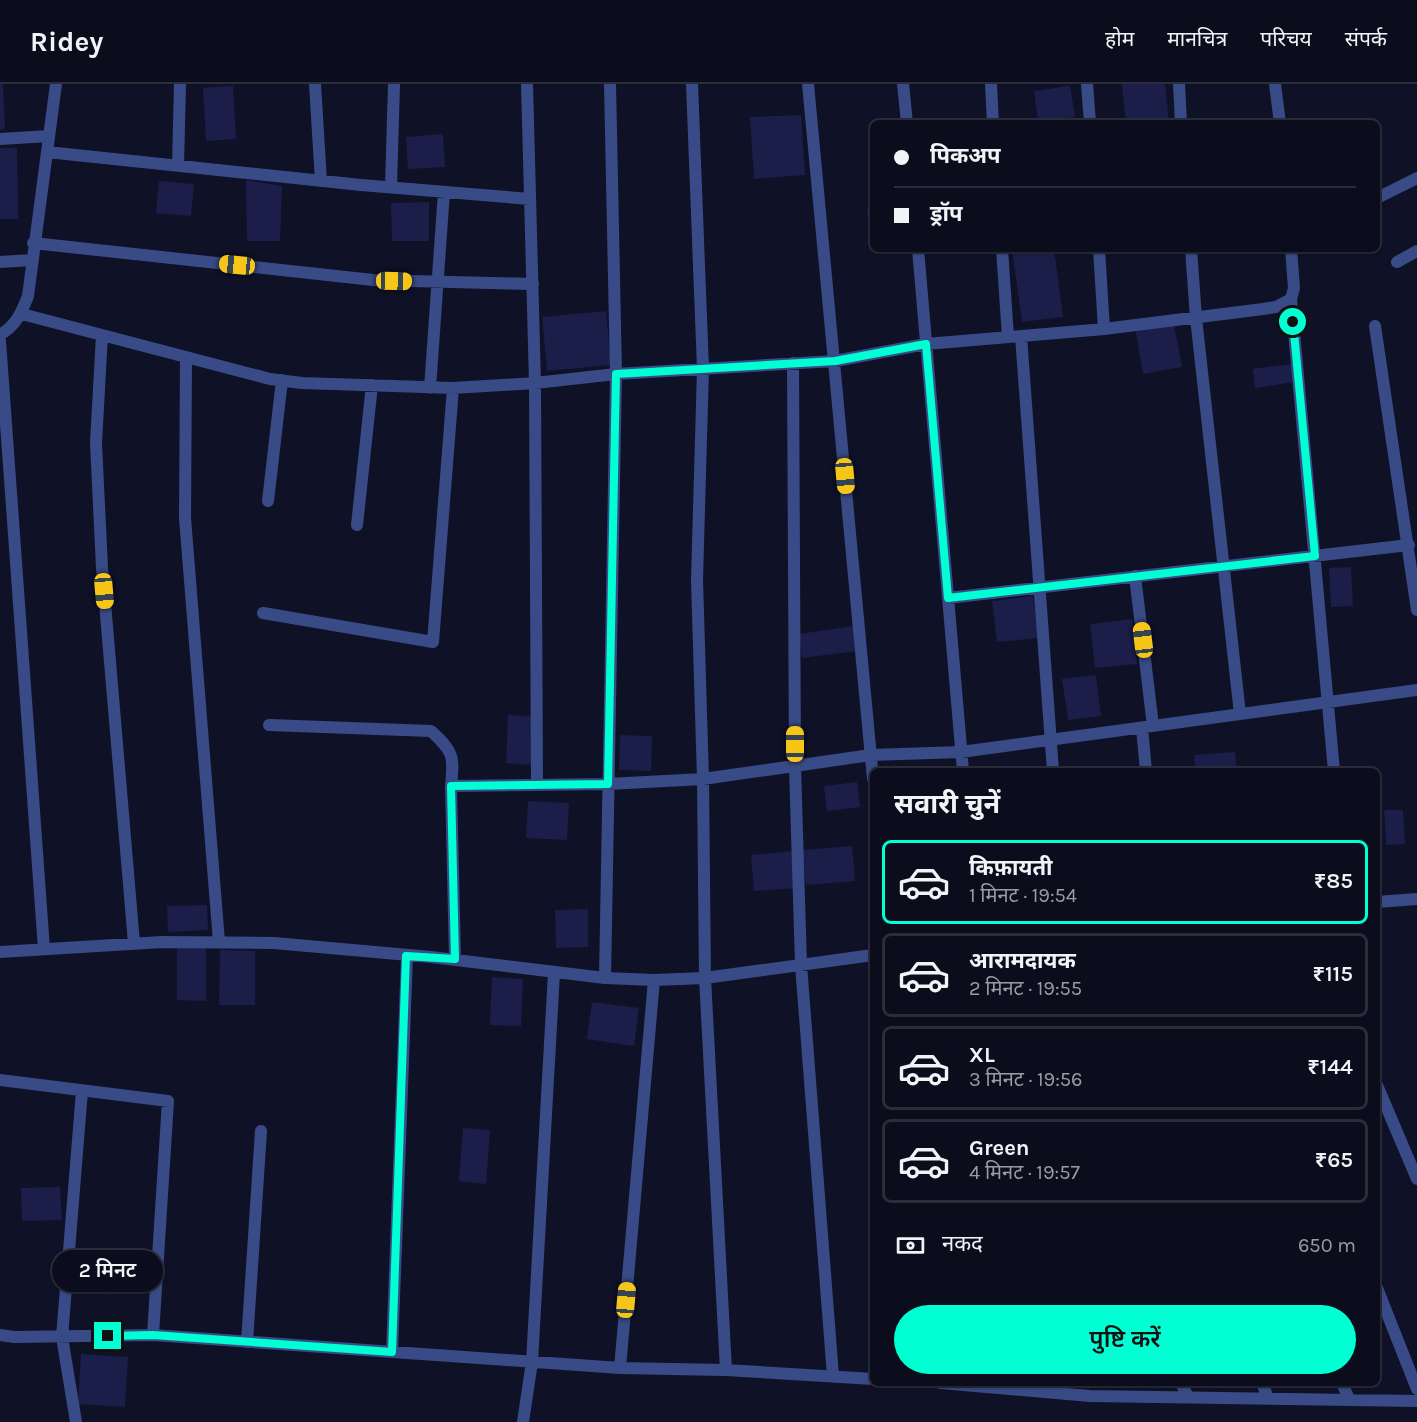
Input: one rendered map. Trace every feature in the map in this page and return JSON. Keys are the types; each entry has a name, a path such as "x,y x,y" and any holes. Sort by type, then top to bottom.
{"street":[{"path":"0,335 12,327 21,314 28,296 33,243 56,84"},
{"path":"178,166 180,84"},
{"path":"315,84 321,181"},
{"path":"391,187 394,84"},
{"path":"527,84 535,383 537,783"},
{"path":"605,978 616,374 610,84"},
{"path":"692,84 703,369 697,580 703,779 705,978 726,1370"},
{"path":"808,84 872,768"},
{"path":"903,84 907,120"},
{"path":"991,84 993,120"},
{"path":"1087,84 1090,120"},
{"path":"1179,84 1182,120"},
{"path":"1275,84 1280,120"},
{"path":"0,139 49,136"},
{"path":"46,152 321,181 530,199"},
{"path":"1380,196 1417,178"},
{"path":"430,388 444,192"},
{"path":"33,243 373,280 533,284"},
{"path":"1397,262 1417,251"},
{"path":"918,252 963,768"},
{"path":"1002,252 1008,337"},
{"path":"1099,252 1104,329"},
{"path":"1191,252 1222,566 1240,714"},
{"path":"1291,252 1294,288 1291,299 1334,768"},
{"path":"0,262 32,260"},
{"path":"21,314 282,380 453,388 535,383 616,374 835,361 926,344 1104,329 1263,309 1276,307 1291,299"},
{"path":"1375,326 1417,610"},
{"path":"102,335 96,443 102,568 134,943"},
{"path":"1022,336 1053,768"},
{"path":"0,341 44,949"},
{"path":"186,357 185,518 219,942"},
{"path":"793,363 795,766 801,965 833,1376"},
{"path":"268,501 282,380"},
{"path":"357,525 372,386"},
{"path":"263,613 433,642 453,388"},
{"path":"948,598 1409,545"},
{"path":"1135,576 1147,727 1146,768"},
{"path":"451,786 537,783 608,784 703,779 871,754 961,752 1417,690"},
{"path":"269,725 431,731 447,746 454,758 451,786 455,959"},
{"path":"1380,902 1417,899"},
{"path":"0,952 134,943 274,943 455,959 605,978 654,980 705,978 870,955"},
{"path":"392,1352 406,956"},
{"path":"523,1422 532,1362 554,973"},
{"path":"620,1368 654,980"},
{"path":"0,1080 168,1101 153,1335"},
{"path":"76,1422 62,1337 82,1091"},
{"path":"1380,1092 1417,1179"},
{"path":"247,1341 261,1131"},
{"path":"1380,1296 1417,1389"},
{"path":"0,1335 62,1337 153,1335 620,1368 726,1370 870,1379"},
{"path":"975,1386 1090,1396 1417,1401"},
{"path":"1086,1386 1090,1396"},
{"path":"1182,1386 1188,1397"},
{"path":"1263,1386 1268,1398"},
{"path":"1342,1386 1349,1399"}],"building":[{"path":"0,84 3,84 5,129 0,130"},
{"path":"1122,84 1165,84 1169,120 1126,120"},
{"path":"233,86 236,139 206,141 203,88"},
{"path":"1070,86 1075,117 1038,120 1034,91"},
{"path":"801,115 805,175 754,179 750,117"},
{"path":"443,134 445,167 408,169 406,137"},
{"path":"0,148 17,148 18,219 0,219"},
{"path":"246,180 282,186 280,241 247,241"},
{"path":"159,181 194,184 191,216 156,213"},
{"path":"429,202 429,241 392,241 391,203"},
{"path":"867,208 870,208 869,225"},
{"path":"1012,252 1054,252 1063,317 1022,322"},
{"path":"606,311 611,365 547,371 542,317"},
{"path":"1173,320 1182,367 1143,374 1135,327"},
{"path":"1292,364 1294,382 1255,388 1253,369"},
{"path":"1351,567 1353,606 1331,607 1329,568"},
{"path":"1033,596 1038,638 997,642 992,601"},
{"path":"1132,619 1137,664 1095,668 1090,624"},
{"path":"854,626 857,651 802,658 799,634"},
{"path":"1096,675 1101,716 1068,720 1062,679"},
{"path":"508,715 536,717 533,765 506,763"},
{"path":"620,735 652,736 651,771 619,770"},
{"path":"1235,752 1237,768 1195,768 1194,755"},
{"path":"857,782 860,807 827,811 824,786"},
{"path":"528,801 569,803 567,840 526,838"},
{"path":"1384,810 1403,810 1405,844 1386,845"},
{"path":"852,846 855,881 806,885 803,850"},
{"path":"793,851 796,888 754,891 751,855"},
{"path":"207,905 208,930 168,932 167,906"},
{"path":"588,909 588,947 556,948 555,910"},
{"path":"177,948 206,948 206,1001 177,1000"},
{"path":"220,950 255,951 255,1005 219,1005"},
{"path":"492,977 523,979 521,1026 490,1025"},
{"path":"592,1002 639,1008 634,1046 587,1039"},
{"path":"463,1128 490,1130 486,1184 459,1181"},
{"path":"60,1187 62,1220 22,1221 21,1188"},
{"path":"74,1258 111,1264 106,1295 69,1288"},
{"path":"81,1354 128,1357 125,1407 78,1404"}],"route":[{"path":"108,1336 153,1335 392,1352 406,956 455,959 451,786 537,783 608,784 616,374 835,361 926,344 948,598 1315,556 1293,322"}]}
